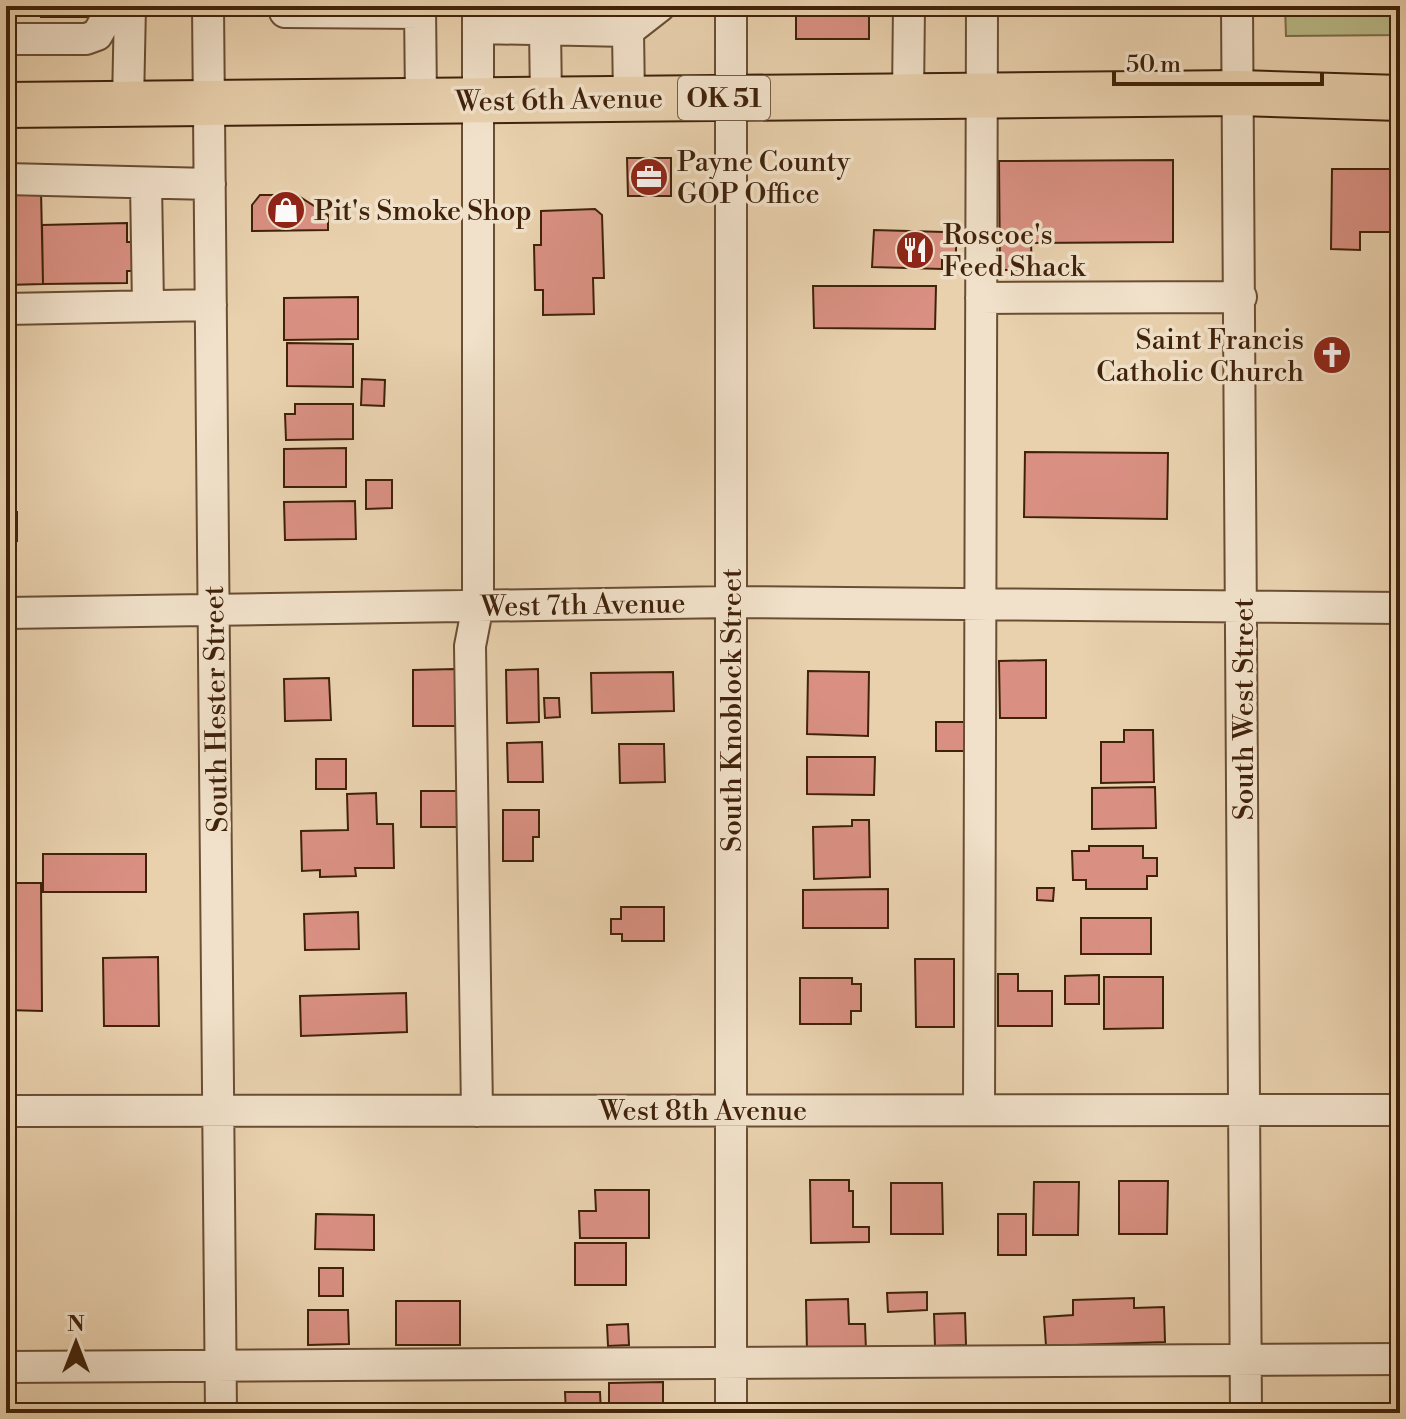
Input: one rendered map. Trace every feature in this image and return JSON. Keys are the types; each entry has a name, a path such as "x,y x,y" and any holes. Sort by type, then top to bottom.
{"highway":[{"name":"West 6th Avenue","path":"6,105 1239,93 1400,98"}],"street":[{"name":"South Hester Street","path":"208,6 221,1413"},
{"path":"477,1111 470,646 478,605 478,17 545,29 628,31 660,6"},
{"name":"South Knoblock Street","path":"731,6 731,1413"},
{"path":"908,96 909,6"},
{"path":"979,1110 982,6"},
{"name":"South West Street","path":"1237,6 1246,1413"},
{"path":"300,8 420,10 421,100"},
{"path":"6,39 86,39 97,35 109,14 130,9 128,103"},
{"path":"545,29 546,99"},
{"path":"628,31 629,98"},
{"path":"6,179 210,184"},
{"path":"146,183 148,306"},
{"path":"981,298 1241,297"},
{"path":"6,309 211,305"},
{"name":"West 7th Avenue","path":"6,613 731,602 1400,608"},
{"name":"West 8th Avenue","path":"6,1111 1400,1110"},
{"path":"6,1367 1400,1359"}],"green space":[{"path":"1285,6 1400,6 1400,35 1286,36"}],"building":[{"path":"41,6 104,6 104,17 41,17"},
{"path":"796,6 869,6 869,39 796,39"},
{"name":"Payne County GOP Office","path":"627,158 671,158 671,196 628,196"},
{"path":"1173,160 1173,242 1031,243 1032,270 1000,270 999,161"},
{"name":"Saint Francis Catholic Church","path":"1332,169 1400,169 1400,232 1360,232 1360,250 1331,249"},
{"path":"6,190 41,190 43,284 6,285"},
{"name":"Pit's Smoke Shop","path":"260,195 297,195 328,215 328,230 252,231 252,205"},
{"path":"595,209 602,215 604,278 593,278 594,314 543,315 543,290 535,290 534,245 541,245 541,211"},
{"path":"127,223 127,242 132,242 133,271 127,271 127,283 43,284 42,225"},
{"name":"Roscoe's Feed Shack","path":"874,230 944,232 944,243 956,244 956,257 942,257 942,269 872,267"},
{"path":"813,286 936,286 935,329 814,328"},
{"path":"358,297 358,339 284,340 284,298"},
{"path":"287,343 353,344 353,387 287,386"},
{"path":"362,379 385,380 384,406 361,405"},
{"path":"295,404 353,404 353,439 286,440 285,414 295,414"},
{"path":"346,448 346,487 284,487 284,449"},
{"path":"1025,452 1168,453 1167,519 1024,517"},
{"path":"366,480 392,480 392,508 366,509"},
{"path":"355,501 356,539 285,540 284,502"},
{"path":"6,512 17,512 17,541 6,541"},
{"path":"1046,660 1046,718 1000,718 999,661"},
{"path":"455,669 456,726 413,726 413,670"},
{"path":"538,669 539,722 507,723 506,670"},
{"path":"808,671 869,672 868,736 807,734"},
{"path":"673,672 674,711 592,713 591,673"},
{"path":"329,678 331,720 285,721 284,679"},
{"path":"544,698 559,698 560,717 545,718"},
{"path":"936,722 969,722 969,751 936,751"},
{"path":"1124,730 1153,730 1154,782 1101,783 1101,742 1124,742"},
{"path":"542,742 543,782 508,782 507,743"},
{"path":"619,744 664,744 665,782 620,783"},
{"path":"807,757 875,757 874,795 807,794"},
{"path":"316,759 346,759 346,789 316,789"},
{"path":"1155,787 1156,828 1092,829 1092,788"},
{"path":"421,791 466,791 466,827 421,827"},
{"path":"376,793 377,824 393,824 394,868 355,868 356,876 320,877 320,870 302,871 301,831 348,830 347,794"},
{"path":"503,810 539,810 539,837 533,837 533,861 503,861"},
{"path":"852,820 869,820 870,877 814,879 813,827 852,826"},
{"path":"1089,846 1143,846 1143,858 1157,858 1157,876 1147,876 1147,889 1086,889 1086,880 1073,880 1072,851 1089,851"},
{"path":"43,854 146,854 146,892 43,892"},
{"path":"6,883 41,883 42,1011 7,1010"},
{"path":"1037,888 1054,888 1053,901 1037,900"},
{"path":"888,889 888,928 803,928 803,890"},
{"path":"621,907 664,907 664,941 622,941 622,934 611,934 611,919 621,919"},
{"path":"358,912 359,949 305,950 304,914"},
{"path":"1081,918 1151,918 1151,954 1081,954"},
{"path":"158,957 159,1026 104,1026 103,958"},
{"path":"915,959 954,959 954,1027 916,1027"},
{"path":"998,974 1018,974 1018,991 1052,991 1052,1026 998,1026"},
{"path":"1099,975 1099,1004 1065,1004 1065,976"},
{"path":"1104,977 1163,977 1163,1028 1104,1029"},
{"path":"800,978 852,978 852,984 861,984 861,1011 851,1011 851,1024 800,1024"},
{"path":"406,993 407,1032 301,1036 300,996"},
{"path":"810,1180 849,1180 849,1191 853,1191 853,1227 869,1227 869,1242 811,1243"},
{"path":"1119,1181 1168,1181 1167,1234 1119,1234"},
{"path":"1034,1182 1079,1182 1078,1235 1033,1235"},
{"path":"891,1183 942,1183 943,1234 891,1234"},
{"path":"595,1190 649,1190 649,1238 580,1238 579,1211 596,1211"},
{"path":"316,1214 374,1215 374,1250 315,1249"},
{"path":"998,1214 1026,1214 1026,1255 998,1255"},
{"path":"575,1243 626,1243 626,1285 575,1285"},
{"path":"319,1268 343,1268 343,1296 319,1296"},
{"path":"927,1292 927,1310 888,1312 887,1293"},
{"path":"1134,1298 1134,1308 1164,1307 1165,1342 1046,1346 1044,1317 1073,1315 1073,1300"},
{"path":"848,1299 849,1324 865,1324 866,1351 807,1353 806,1300"},
{"path":"396,1301 460,1301 460,1345 396,1345"},
{"path":"308,1310 348,1310 349,1344 308,1345"},
{"path":"965,1313 966,1345 935,1346 934,1314"},
{"path":"628,1324 629,1345 608,1346 607,1325"},
{"path":"663,1382 663,1413 609,1413 609,1383"},
{"path":"565,1392 600,1392 601,1413 566,1413"}],"place":[{"name":"Payne County GOP Office","path":"649,177"},
{"name":"Pit's Smoke Shop","path":"286,210"},
{"name":"Roscoe's Feed Shack","path":"915,250"},
{"name":"Saint Francis Catholic Church","path":"1332,355"}]}
